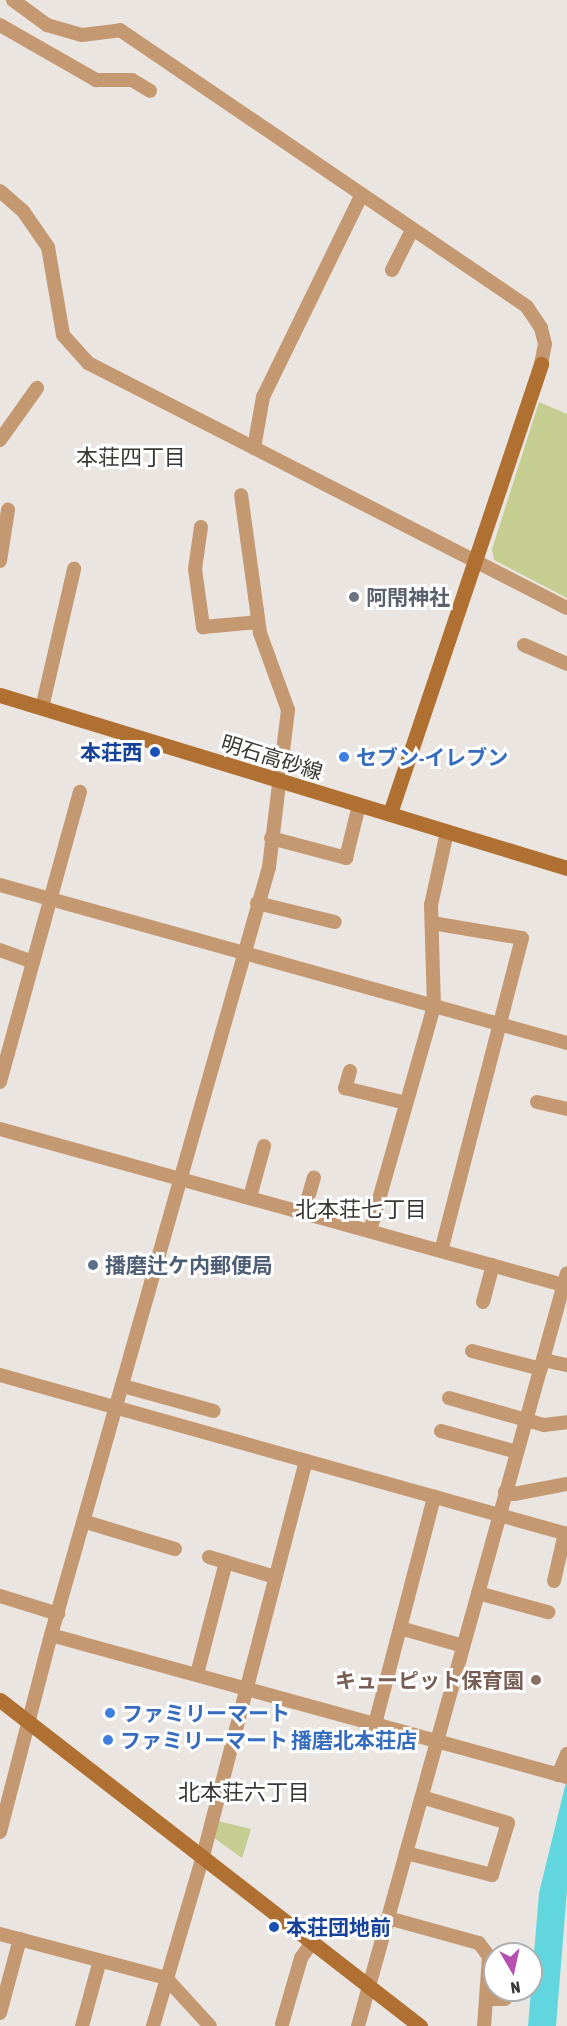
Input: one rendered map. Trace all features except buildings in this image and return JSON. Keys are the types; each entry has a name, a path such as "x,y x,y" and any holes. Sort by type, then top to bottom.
{"street":[{"path":"13,0 47,25 82,35 120,30 527,307 543,336 542,364 390,813"},
{"path":"0,25 96,80 132,81 150,91"},
{"path":"0,192 23,211 48,247 63,335 88,363 477,559 567,608"},
{"path":"254,448 263,397 361,196"},
{"path":"392,270 412,230"},
{"path":"0,440 37,388"},
{"path":"0,1832 51,1635 86,1522 182,1178 242,951 269,867 288,710 258,622 241,495"},
{"path":"0,561 8,510"},
{"path":"201,527 195,569 203,627 258,622"},
{"path":"42,708 74,569"},
{"path":"524,645 567,664"},
{"name":"明石高砂線","path":"0,695 567,868"},
{"path":"0,1082 80,792"},
{"path":"271,838 346,858 359,804"},
{"path":"370,1231 434,1007 431,905 447,832"},
{"path":"0,885 567,1043"},
{"path":"257,903 335,922"},
{"path":"432,923 522,938 441,1251"},
{"path":"0,950 33,962"},
{"path":"350,1071 345,1088 406,1103"},
{"path":"537,1102 567,1109"},
{"path":"0,1129 493,1265 566,1281 505,1492 358,2026"},
{"path":"250,1197 264,1146"},
{"path":"304,1212 314,1177"},
{"path":"483,1302 493,1265"},
{"path":"472,1351 542,1365 567,1365"},
{"path":"0,1375 566,1533 554,1581"},
{"path":"123,1386 214,1411"},
{"path":"449,1398 544,1425 567,1422"},
{"path":"441,1431 517,1452"},
{"path":"153,2026 203,1856 306,1461"},
{"path":"505,1492 514,1494 567,1484"},
{"path":"375,1724 434,1497"},
{"path":"86,1522 175,1549"},
{"path":"209,1557 275,1577"},
{"path":"197,1674 226,1562"},
{"path":"478,1593 548,1612"},
{"path":"0,1596 58,1614"},
{"path":"400,1628 463,1646"},
{"path":"51,1635 562,1776 567,1754"},
{"path":"0,1700 420,2026"},
{"path":"406,1853 492,1875 508,1823 422,1797"},
{"path":"388,1918 479,1943 483,1949"},
{"path":"0,1934 166,1978 210,2026"},
{"path":"0,2013 20,1939"},
{"path":"282,2024 301,1958 312,1942"},
{"path":"82,2026 100,1960"},
{"path":"484,2026 486,2002"}],"green space":[{"path":"539,402 567,414 567,598 494,560 492,549"},
{"path":"218,1821 251,1829 242,1858 213,1837"}],"water":[{"path":"567,1778 567,1890 556,2026 528,2026 530,2002 543,2002 543,1942 535,1942 539,1893"}],"place":[{"name":"阿閇神社","path":"354,597"},
{"name":"本荘西","path":"155,752"},
{"name":"セブン-イレブン","path":"344,757"},
{"name":"播磨辻ケ内郵便局","path":"93,1265"},
{"name":"キューピット保育園","path":"536,1680"},
{"name":"ファミリーマート","path":"110,1713"},
{"name":"ファミリーマート 播磨北本荘店","path":"108,1740"},
{"name":"本荘団地前","path":"274,1927"}],"district":[{"name":"本荘四丁目","path":"131,458"},
{"name":"北本荘七丁目","path":"361,1210"},
{"name":"北本荘六丁目","path":"244,1793"}]}
